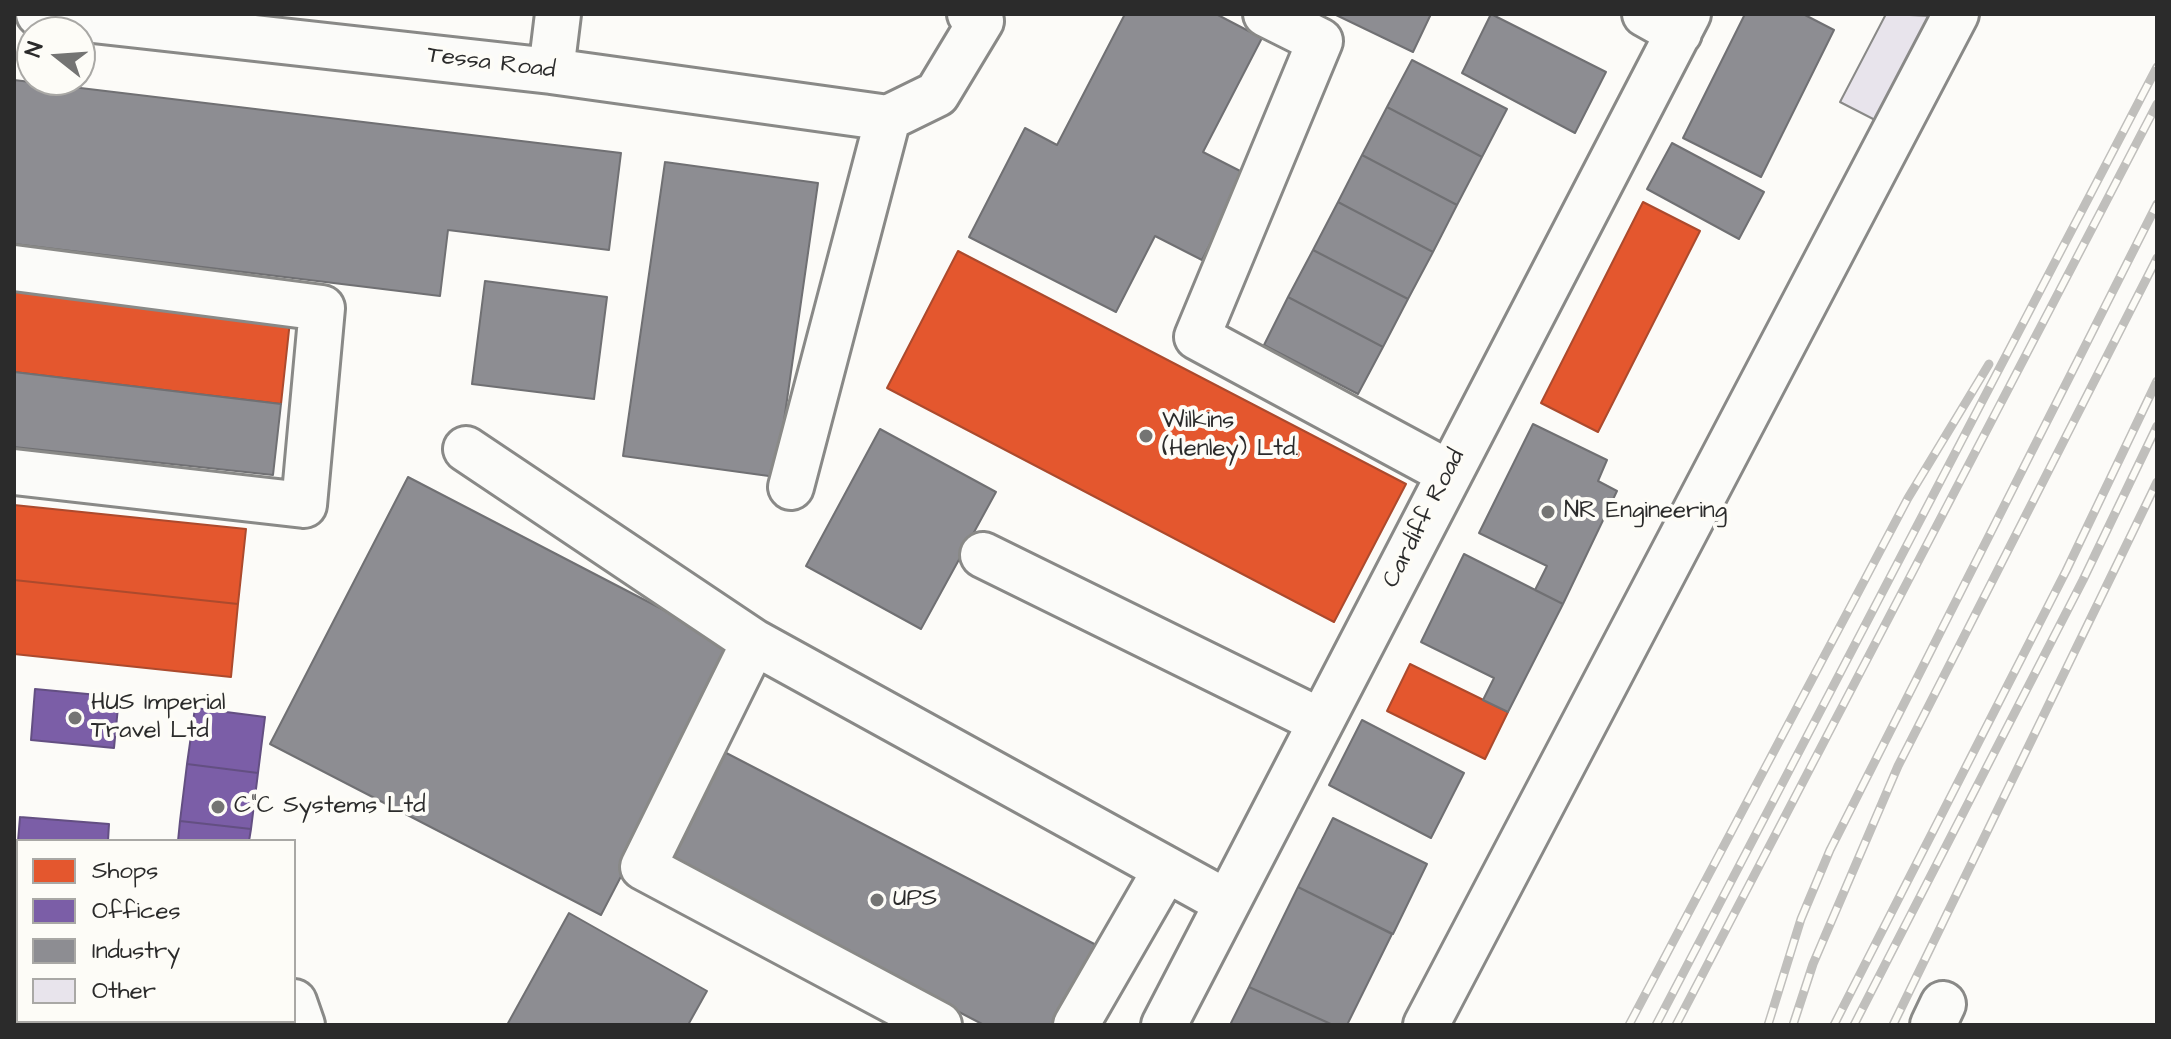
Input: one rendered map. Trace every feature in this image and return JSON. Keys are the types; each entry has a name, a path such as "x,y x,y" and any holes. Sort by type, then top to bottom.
{"street":[{"name":"Tessa Road","path":"39,14 336,30 551,71 888,118"},
{"path":"551,71 558,14"},
{"path":"1266,14 1320,41 1197,337 1449,473"},
{"path":"1426,1025 1956,14"},
{"path":"791,487 888,118 937,94 980,16"},
{"name":"Cardiff Road","path":"1164,1025 1449,473 1671,20"},
{"path":"14,268 322,308 304,505 14,472"},
{"path":"466,449 754,642 1226,902"},
{"path":"983,555 1320,721"},
{"path":"754,642 643,867 939,1025"},
{"path":"1076,1025 1166,869"}],"building: Shops":[{"path":"1643,202 1700,231 1598,432 1541,403"},
{"name":"Wilkins (Henley) Ltd.","path":"958,251 1406,484 1334,622 887,388"},
{"path":"14,292 290,321 281,404 14,372"},
{"path":"14,505 246,529 238,604 14,580"},
{"path":"14,580 238,604 231,677 14,654"},
{"path":"1410,664 1508,712 1485,759 1387,711"},
{"path":"272,1023 272,1025 171,1025"}],"building: Offices":[{"name":"HUS Imperial Travel Ltd","path":"35,689 119,697 114,748 31,740"},
{"path":"195,708 265,717 258,773 187,764"},
{"name":"C\"C Systems Ltd","path":"187,764 258,773 251,829 180,821"},
{"path":"20,817 109,824 108,839 18,839"},
{"path":"180,821 251,829 249,839 178,839"}],"building: Industry":[{"path":"1125,14 1216,14 1262,38 1203,152 1246,174 1202,260 1155,236 1116,312 969,237 1025,128 1057,145"},
{"path":"1334,14 1431,14 1413,52"},
{"path":"1491,14 1606,72 1575,133 1462,73"},
{"path":"1745,14 1803,14 1834,30 1761,177 1683,138"},
{"path":"1412,60 1507,109 1482,157 1387,107"},
{"path":"14,80 16,96 96,96 96,90 621,153 609,250 448,230 440,296 14,244"},
{"path":"1387,107 1482,157 1457,205 1362,155"},
{"path":"1672,143 1764,192 1739,239 1647,189"},
{"path":"1362,155 1457,205 1433,252 1338,202"},
{"path":"665,162 818,183 776,477 623,456"},
{"path":"1338,202 1433,252 1408,299 1313,250"},
{"path":"1313,250 1408,299 1383,347 1288,297"},
{"path":"485,281 607,297 594,399 472,384"},
{"path":"1288,297 1383,347 1358,394 1264,345"},
{"path":"14,372 281,404 273,475 14,447"},
{"name":"NR Engineering","path":"1533,424 1607,460 1598,481 1617,491 1563,604 1535,590 1547,566 1479,533"},
{"path":"880,429 996,492 921,629 806,566"},
{"path":"408,477 739,649 601,915 270,744"},
{"path":"1464,554 1563,604 1508,712 1483,700 1494,678 1421,642"},
{"path":"1362,720 1464,773 1431,838 1329,785"},
{"name":"UPS","path":"709,744 1102,948 1063,1025 984,1025 653,853"},
{"path":"1333,818 1427,864 1393,934 1298,887"},
{"path":"1298,887 1392,934 1347,1025 1333,1025 1249,987"},
{"path":"14,893 16,893 16,1022"},
{"path":"569,913 707,991 688,1025 507,1025"},
{"path":"1249,987 1333,1025 1230,1025"}],"building: Other":[{"path":"1886,14 1933,16 1879,122 1840,102"}],"railway":[{"path":"1656,1025 2157,67"},
{"path":"1676,1025 2157,104"},
{"path":"1768,1025 1801,919 1830,850 2157,204"},
{"path":"1793,1025 1813,964 1898,766 2157,258"},
{"path":"1629,1025 1908,498 1989,364"},
{"path":"1834,1025 2066,571 2157,381"},
{"path":"1854,1025 2083,580 2157,426"},
{"path":"1893,1025 2157,482"}],"place":[{"name":"Wilkins (Henley) Ltd.","path":"1146,436"},
{"name":"NR Engineering","path":"1548,512"},
{"name":"HUS Imperial Travel Ltd","path":"75,718"},
{"name":"C\"C Systems Ltd","path":"218,807"},
{"name":"UPS","path":"877,900"}]}
